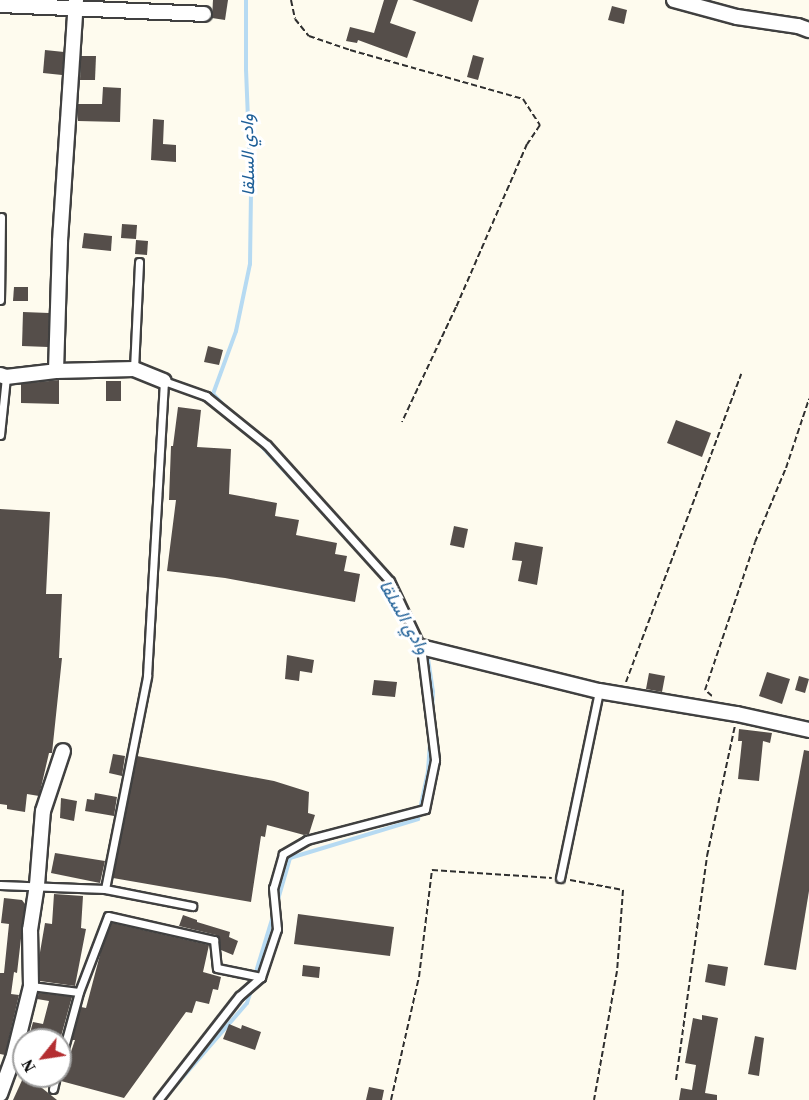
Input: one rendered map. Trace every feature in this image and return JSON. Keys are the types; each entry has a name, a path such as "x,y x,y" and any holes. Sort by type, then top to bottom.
{"street":[{"path":"674,0 737,17 798,26 809,30"},
{"path":"0,5 76,4 204,14"},
{"path":"56,371 60,241 76,4"},
{"path":"3,376 56,371 134,369 164,381"},
{"path":"421,647 599,691 622,693 737,714 809,730"},
{"path":"0,1094 13,1059 31,986 30,930 37,885 43,812 63,751"}],"lane":[{"path":"0,300 1,217"},
{"path":"134,369 139,262"},
{"path":"0,435 3,376"},
{"path":"105,889 147,676 164,381 206,396 267,445 390,581 421,647 435,760 424,809 307,840 283,854 273,888 277,929 261,976 239,996 158,1100"},
{"path":"560,878 599,691"},
{"path":"0,885 105,889 192,906"},
{"path":"69,1028 79,992 108,916 214,940 217,968 261,976"},
{"path":"31,986 79,992"}],"path":[{"path":"291,0 295,20 309,36 350,50 523,99 540,125 527,144 456,308 402,422"},
{"path":"622,693 741,374"},
{"path":"713,696 705,690 755,542 786,468 809,399"},
{"path":"676,1080 707,856 737,714"},
{"path":"391,1100 419,977 432,870 560,878 623,890 617,971 594,1100"}],"building":[{"path":"213,0 228,0 225,20 212,18"},
{"path":"384,0 398,0 390,23 416,32 407,58 358,40 357,43 346,41 350,27 374,33"},
{"path":"412,0 479,0 472,22"},
{"path":"612,6 627,10 624,24 608,20"},
{"path":"45,50 64,52 62,75 43,73"},
{"path":"473,55 484,58 478,80 467,77"},
{"path":"81,56 96,56 95,80 80,80"},
{"path":"103,87 121,88 120,122 78,121 78,104 102,104"},
{"path":"153,119 164,120 163,144 176,145 176,162 151,160"},
{"path":"122,224 137,225 136,239 121,238"},
{"path":"84,233 112,236 111,251 82,248"},
{"path":"136,240 148,241 147,255 135,254"},
{"path":"14,287 28,287 28,301 13,301"},
{"path":"23,312 49,313 48,347 22,346"},
{"path":"208,346 223,350 219,365 204,362"},
{"path":"59,380 59,404 21,403 21,384"},
{"path":"106,381 121,381 121,401 106,401"},
{"path":"178,407 201,410 197,447 231,449 229,494 277,503 275,516 299,520 296,535 337,543 335,554 347,556 344,571 360,574 355,602 225,578 167,571 176,500 169,500 171,446 173,446"},
{"path":"676,420 711,433 702,457 667,443"},
{"path":"0,509 50,512 46,594 62,594 59,658 62,658 52,753 49,753 39,796 27,794 25,812 7,809 7,805 0,804"},
{"path":"454,526 468,529 464,548 450,545"},
{"path":"515,542 543,547 537,585 518,581 522,561 512,560"},
{"path":"287,655 314,660 312,673 300,671 299,681 285,679"},
{"path":"767,672 790,679 782,704 759,696"},
{"path":"649,673 665,676 662,692 646,689"},
{"path":"799,676 809,679 805,693 795,690"},
{"path":"374,680 397,682 395,697 372,695"},
{"path":"739,729 772,733 770,743 763,741 759,781 738,779 742,741 738,741"},
{"path":"804,750 809,751 809,891 796,970 764,965"},
{"path":"113,754 125,756 122,776 109,773"},
{"path":"137,756 274,781 309,792 308,813 315,815 309,834 304,835 267,825 265,837 261,836 251,902 113,878"},
{"path":"95,793 117,797 114,816 85,811 87,799 94,800"},
{"path":"61,798 77,801 74,821 60,818"},
{"path":"55,853 105,861 100,883 51,873"},
{"path":"54,894 83,896 81,928 86,929 75,986 40,981 39,958 45,923 52,924"},
{"path":"4,898 22,900 25,904 17,973 14,972 11,994 19,995 5,1055 0,1054 0,973 4,973 9,924 1,923"},
{"path":"298,914 394,927 390,956 294,944"},
{"path":"183,915 197,922 230,932 229,937 238,941 233,955 221,950 216,935 179,926"},
{"path":"112,923 209,945 203,972 221,977 218,990 213,989 209,1004 196,1001 192,1013 186,1012 124,1098 72,1084 72,1049 75,1040 72,1040 81,1007 86,1008 101,951"},
{"path":"708,964 728,967 725,986 705,982"},
{"path":"303,965 320,967 319,978 302,976"},
{"path":"39,993 72,997 63,1028 31,1028 33,1022 43,1024 49,1001 37,999"},
{"path":"702,1015 718,1018 705,1093 717,1095 717,1100 679,1100 681,1088 692,1090 696,1065 685,1063 693,1018 702,1020"},
{"path":"229,1024 241,1029 242,1025 261,1032 255,1050 223,1039"},
{"path":"755,1036 764,1038 759,1076 748,1074"},
{"path":"369,1087 384,1090 382,1100 366,1100"},
{"path":"18,1088 42,1088 57,1100 13,1100"}],"waterway":[{"name":"وادي السلقا","path":"229,411 213,394 236,331 250,264 251,194 246,70 246,0"},
{"name":"وادي السلقا","path":"254,438 359,552"},
{"name":"وادي السلقا","path":"427,652 433,692 432,712"},
{"name":"وادي السلقا","path":"277,903 290,858 418,819 428,771 430,744"},
{"name":"وادي السلقا","path":"255,975 274,913"},
{"name":"وادي السلقا","path":"163,1100 247,1003 252,988"}]}
